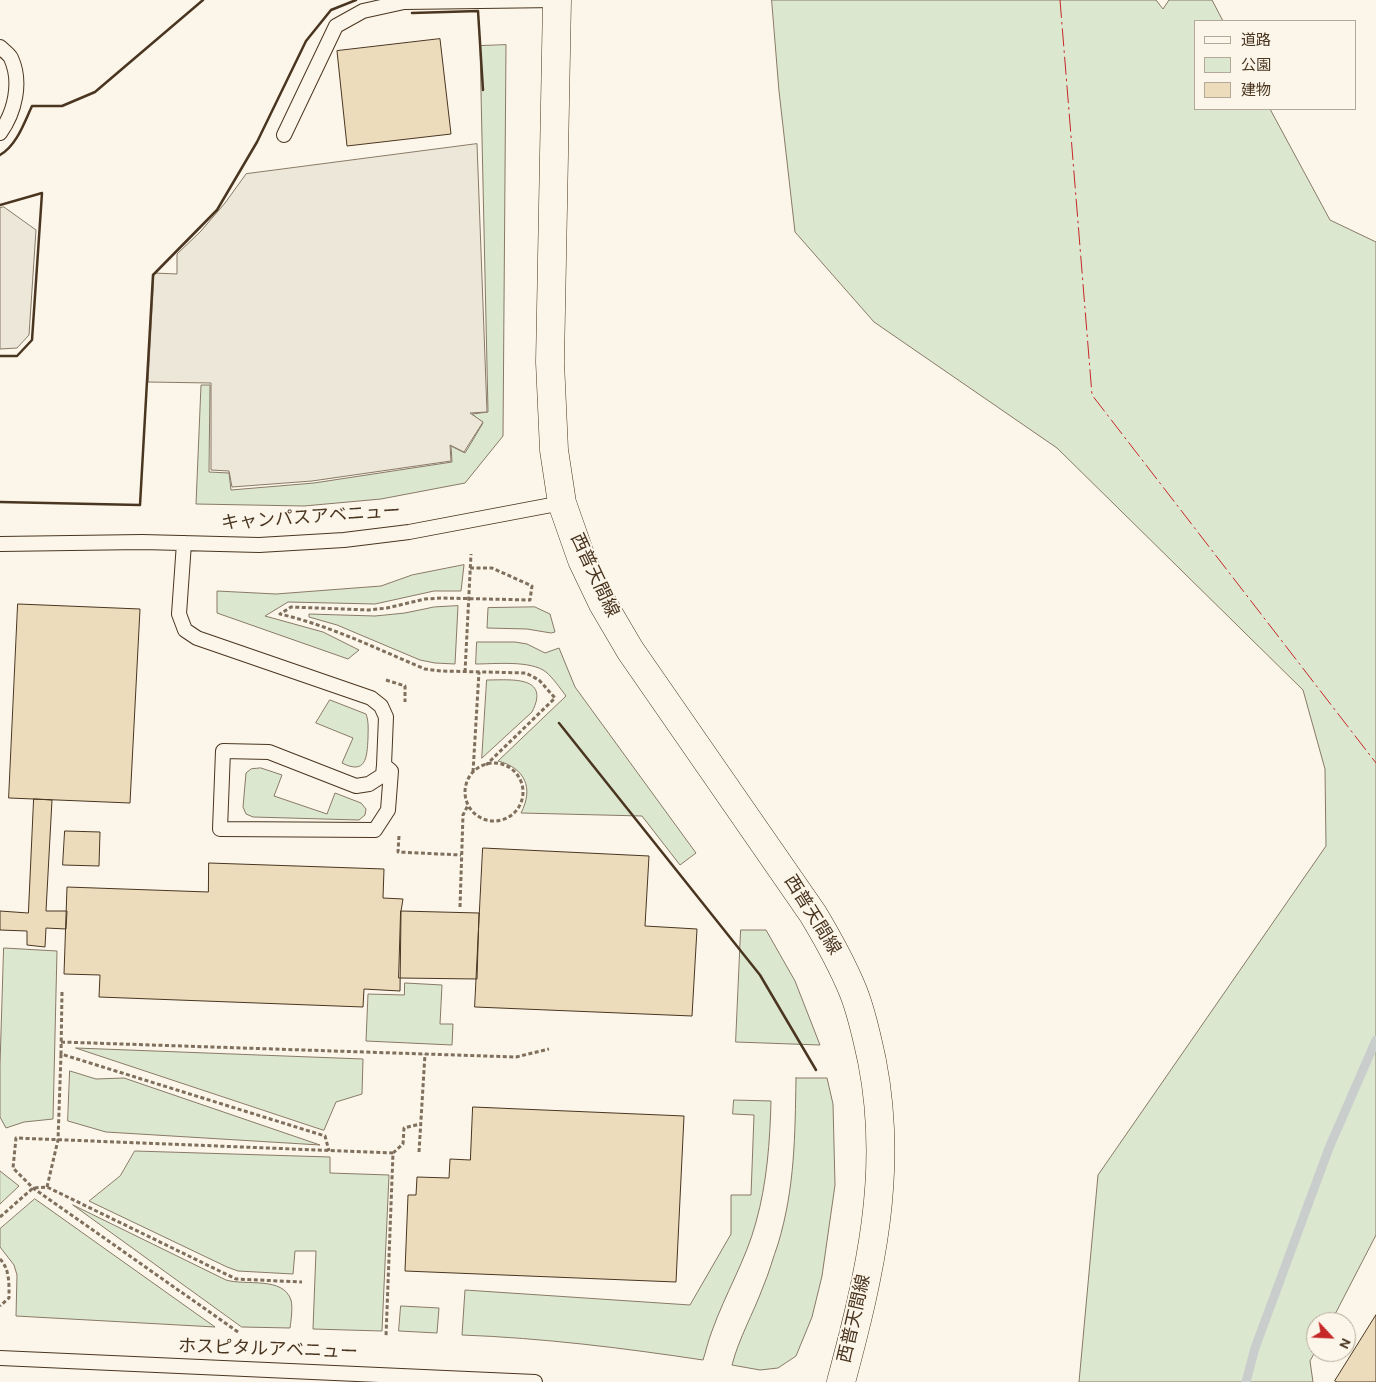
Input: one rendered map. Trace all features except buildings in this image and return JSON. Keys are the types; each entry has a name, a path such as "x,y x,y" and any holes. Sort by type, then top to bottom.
{"street":[{"name":"西普天間線","path":"557,0 550,362 554,450 562,503 582,560 603,604 625,642 813,914 832,946 854,992 867,1037 876,1082 881,1128 881,1172 877,1218 856,1327 841,1382"}],"lane":[{"path":"284,135 336,26 363,10 404,2 557,0"},
{"path":"0,46 10,57 16,77 16,98 11,115 0,133"},
{"name":"キャンパスアベニュー","path":"0,544 184,543 259,545 344,540 409,532 562,503"},
{"path":"184,543 179,614 185,630 197,638 372,698 381,706 386,717 383,775 369,784 356,786 270,752 223,751 220,829 374,830 388,810 391,771 384,765"},
{"name":"ホスピタルアベニュー","path":"0,1358 527,1382"}],"path":[{"path":"465,672 471,554"},
{"path":"470,568 492,568 532,586 530,600 425,599 388,608 369,610 292,607 280,614 335,630 425,669 465,672 526,672 539,680 555,698 486,765 473,772"},
{"path":"479,672 473,772 468,781 466,796 468,805 474,813 483,819 498,821 508,818 516,812 521,803 523,788 520,779 506,765 496,763 486,765"},
{"path":"460,907 463,815 468,805"},
{"path":"398,852 462,855"},
{"path":"47,1187 58,1140 62,992"},
{"path":"61,1042 516,1057 549,1049"},
{"path":"60,1054 325,1136 329,1151"},
{"path":"420,1152 425,1054"},
{"path":"238,1332 34,1188 13,1168 16,1138 393,1153 403,1144 404,1128 420,1124"},
{"path":"386,1336 393,1153"},
{"path":"0,1217 34,1188 47,1187 236,1279 302,1282"},
{"path":"0,1259 9,1278 9,1298 0,1306"}],"green space":[{"path":"772,0 1156,0 1163,9 1169,0 1212,0 1222,20 1194,20 1194,110 1271,110 1330,220 1376,242 1376,1235 1336,1312 1306,1312 1306,1362 1310,1362 1313,1382 1079,1382 1098,1175 1326,846 1325,769 1303,690 1057,448 874,322 795,232 779,91"},
{"path":"506,45 503,436 465,483 381,499 304,506 196,504 201,385 210,385 209,472 229,473 231,490 314,483 452,462 451,446 465,453 483,423 472,414 488,412 480,46"},
{"path":"464,565 461,591 434,591 375,604 288,602 265,616 323,632 359,650 348,659 217,613 217,591 276,594 381,586 412,575"},
{"path":"458,606 455,664 420,660 337,625 309,617 309,614 375,616 405,613 434,607"},
{"path":"535,607 550,614 555,632 487,628 488,608"},
{"path":"477,642 515,642 527,644 545,653 559,648 575,687 696,853 680,865 642,816 521,813 527,795 527,787 524,780 515,769 498,761 566,696 551,677 539,668 522,664 476,664"},
{"path":"487,680 516,680 525,682 536,691 536,700 532,712 482,758"},
{"path":"330,700 366,714 368,720 367,752 361,766 356,767 342,763 353,738 316,723"},
{"path":"261,768 282,775 274,796 327,814 335,793 361,803 366,809 365,815 359,820 253,817 246,814 243,807 246,773 251,769"},
{"path":"741,930 766,930 795,981 820,1045 736,1042"},
{"path":"4,948 57,951 53,1119 24,1122 6,1128 0,1117"},
{"path":"405,983 442,985 440,1024 453,1024 452,1045 366,1041 368,994 404,995"},
{"path":"76,1048 363,1059 362,1094 336,1102 324,1130"},
{"path":"70,1071 96,1079 124,1078 320,1145 106,1132 68,1121"},
{"path":"796,1078 827,1078 833,1104 835,1185 822,1276 812,1317 796,1356 778,1368 760,1370 732,1365 738,1345 767,1276 784,1223 793,1161"},
{"path":"734,1100 771,1101 767,1162 760,1207 752,1236 717,1317 703,1360 583,1344 523,1338 462,1335 465,1290 690,1305 731,1234 731,1195 751,1195 754,1115 733,1114"},
{"path":"135,1151 330,1157 330,1173 389,1175 382,1331 313,1329 316,1251 295,1251 293,1274 238,1271 89,1201 120,1176"},
{"path":"0,1171 19,1186 0,1204"},
{"path":"35,1199 215,1327 16,1316 17,1275 14,1265 0,1247 0,1229"},
{"path":"73,1205 226,1280 263,1283 280,1288 287,1292 291,1300 290,1328 242,1327"},
{"path":"401,1306 439,1308 437,1333 399,1331"}],"shaded area":[{"path":"477,144 487,412 470,413 483,422 464,452 450,445 451,461 312,481 232,487 229,471 211,470 211,383 148,382 154,273 177,274 177,254 201,231 246,174"},
{"path":"4,207 36,230 29,335 17,348 0,349 0,208"}],"waterway":[{"path":"1246,1382 1255,1348 1329,1148 1376,1040"}],"wall":[{"path":"0,155 15,140 32,106 62,106 95,92 203,0"},
{"path":"0,502 140,505 153,275 217,210 257,142 306,41 331,10 356,0"},
{"path":"412,13 478,11 483,90"},
{"path":"0,205 42,193 32,340 17,356 0,356"},
{"path":"559,723 760,975 816,1070"}],"power":[{"path":"1060,0 1092,395 1376,763"}]}
